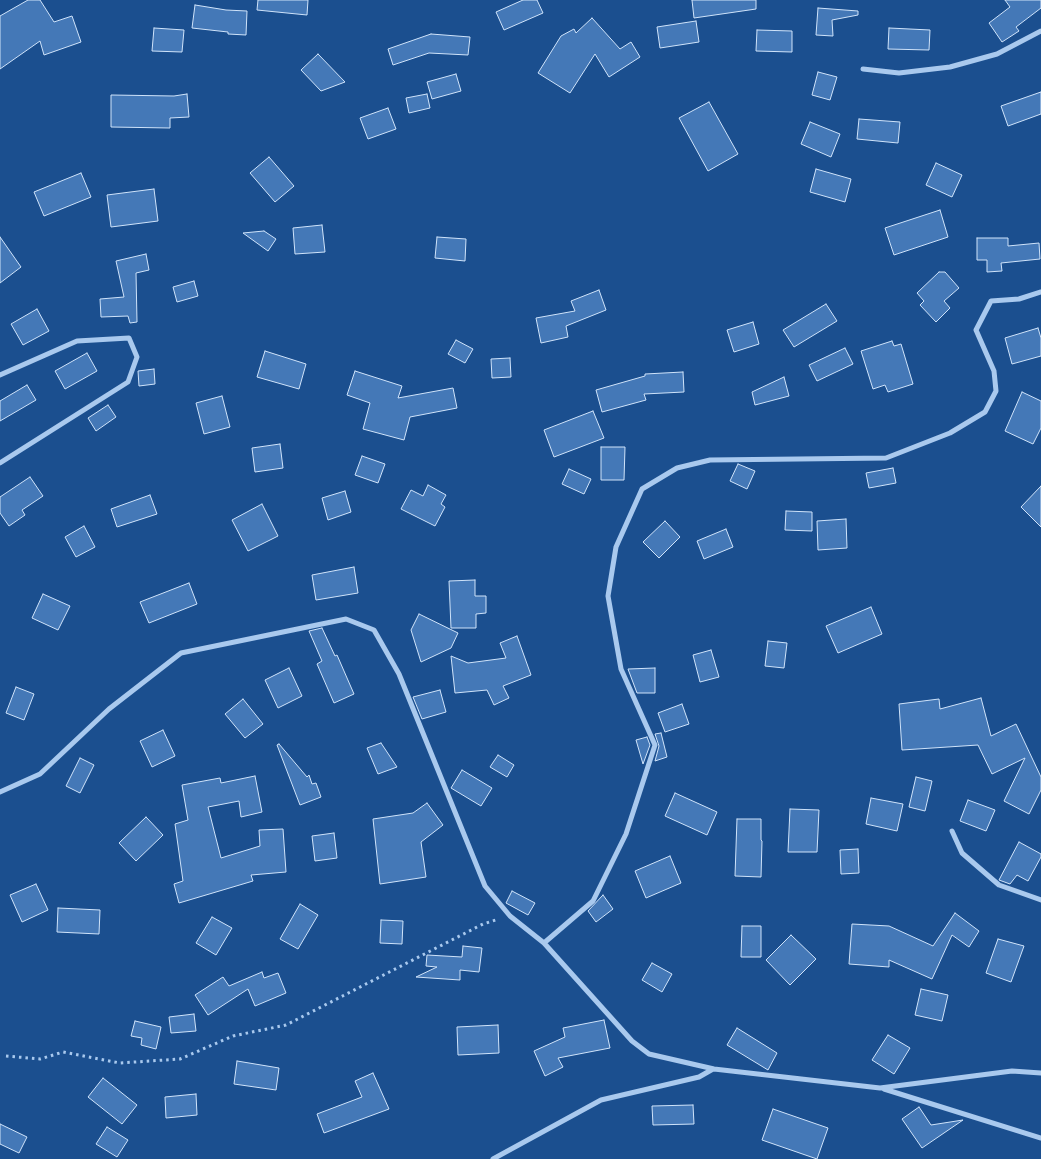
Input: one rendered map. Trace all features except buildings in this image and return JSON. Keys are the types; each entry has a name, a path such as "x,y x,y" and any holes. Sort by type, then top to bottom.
{"street":[{"path":"863,69 899,73 950,67 997,54 1041,31"},
{"path":"544,943 593,901 626,834 655,745 621,669 608,596 616,547 642,489 677,468 710,460 886,458 950,433 985,412 996,391 994,371 976,330 991,301 1019,299 1041,292"},
{"path":"0,375 77,341 129,338 137,357 128,382 0,463"},
{"path":"0,792 40,774 109,709 181,653 346,619 374,630 394,667 485,886 510,916 544,943 632,1041 649,1054 714,1069 880,1088 1041,1138"},
{"path":"952,831 962,853 999,885 1041,900"},
{"path":"493,1159 601,1100 699,1077 714,1069"},
{"path":"880,1088 1012,1071 1041,1073"}],"path":[{"path":"6,1056 40,1059 62,1052 120,1063 180,1058 233,1036 286,1025 483,924 510,916"}]}
